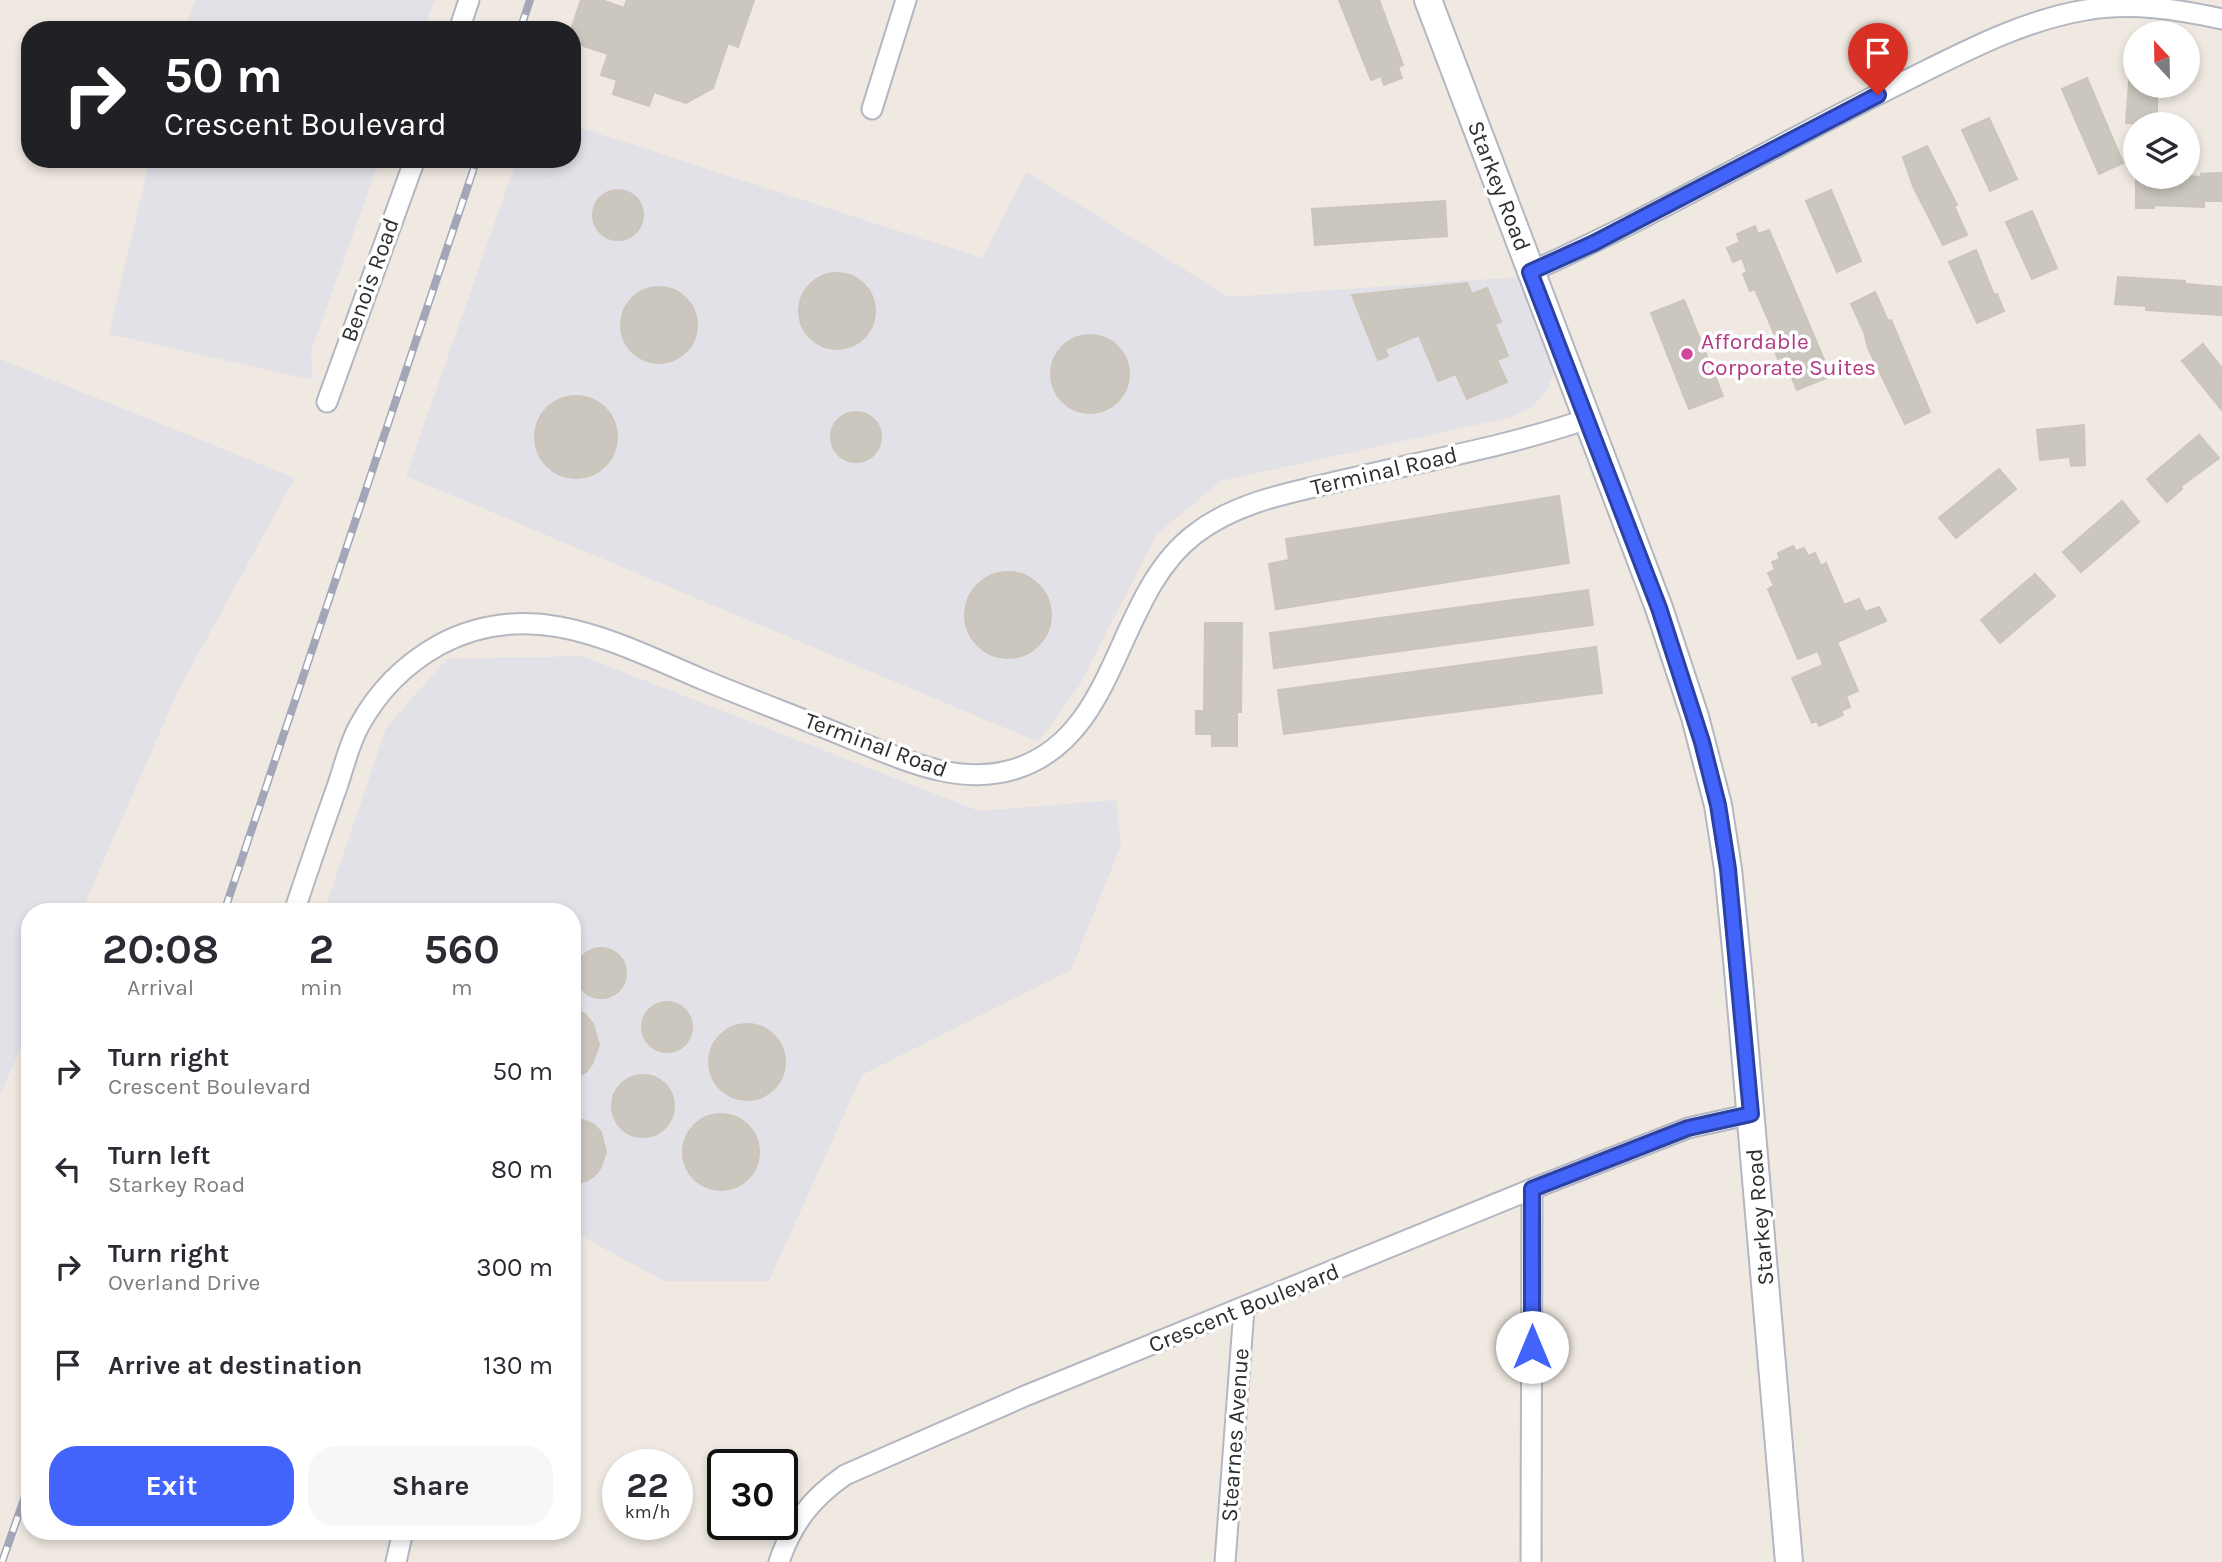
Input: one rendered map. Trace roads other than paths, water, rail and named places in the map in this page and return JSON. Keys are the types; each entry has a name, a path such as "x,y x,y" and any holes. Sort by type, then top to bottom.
{"main road":[{"name":"Starkey Road","path":"1427,0 1659,608 1695,717 1718,805 1728,869 1751,1114 1789,1562"}],"street":[{"path":"462,21 469,0"},
{"path":"872,109 906,0"},
{"path":"1530,272 1594,243 1947,61 2037,23 2083,10 2133,6 2180,10 2222,19"},
{"name":"Benois Road","path":"327,402 412,168"},
{"name":"Terminal Road","path":"297,903 358,729 383,690 404,668 458,635 484,626 512,622 561,626 621,645 889,754 948,774 992,775 1039,759 1057,746 1081,722 1097,698 1125,634 1150,588 1175,552 1217,518 1261,499 1541,435 1587,419"},
{"name":"Crescent Boulevard","path":"779,1562 790,1534 806,1508 824,1489 845,1475 1025,1396 1244,1309 1532,1189 1688,1128 1751,1114"},
{"path":"1531,1562 1532,1189"},
{"name":"Stearnes Avenue","path":"1225,1562 1244,1309"},
{"path":"396,1562 401,1540"}],"railway":[{"path":"523,21 530,0"},
{"path":"227,903 474,168"},
{"path":"2,1562 21,1508"}],"place":[{"name":"Affordable Corporate Suites","path":"1687,354"}]}
